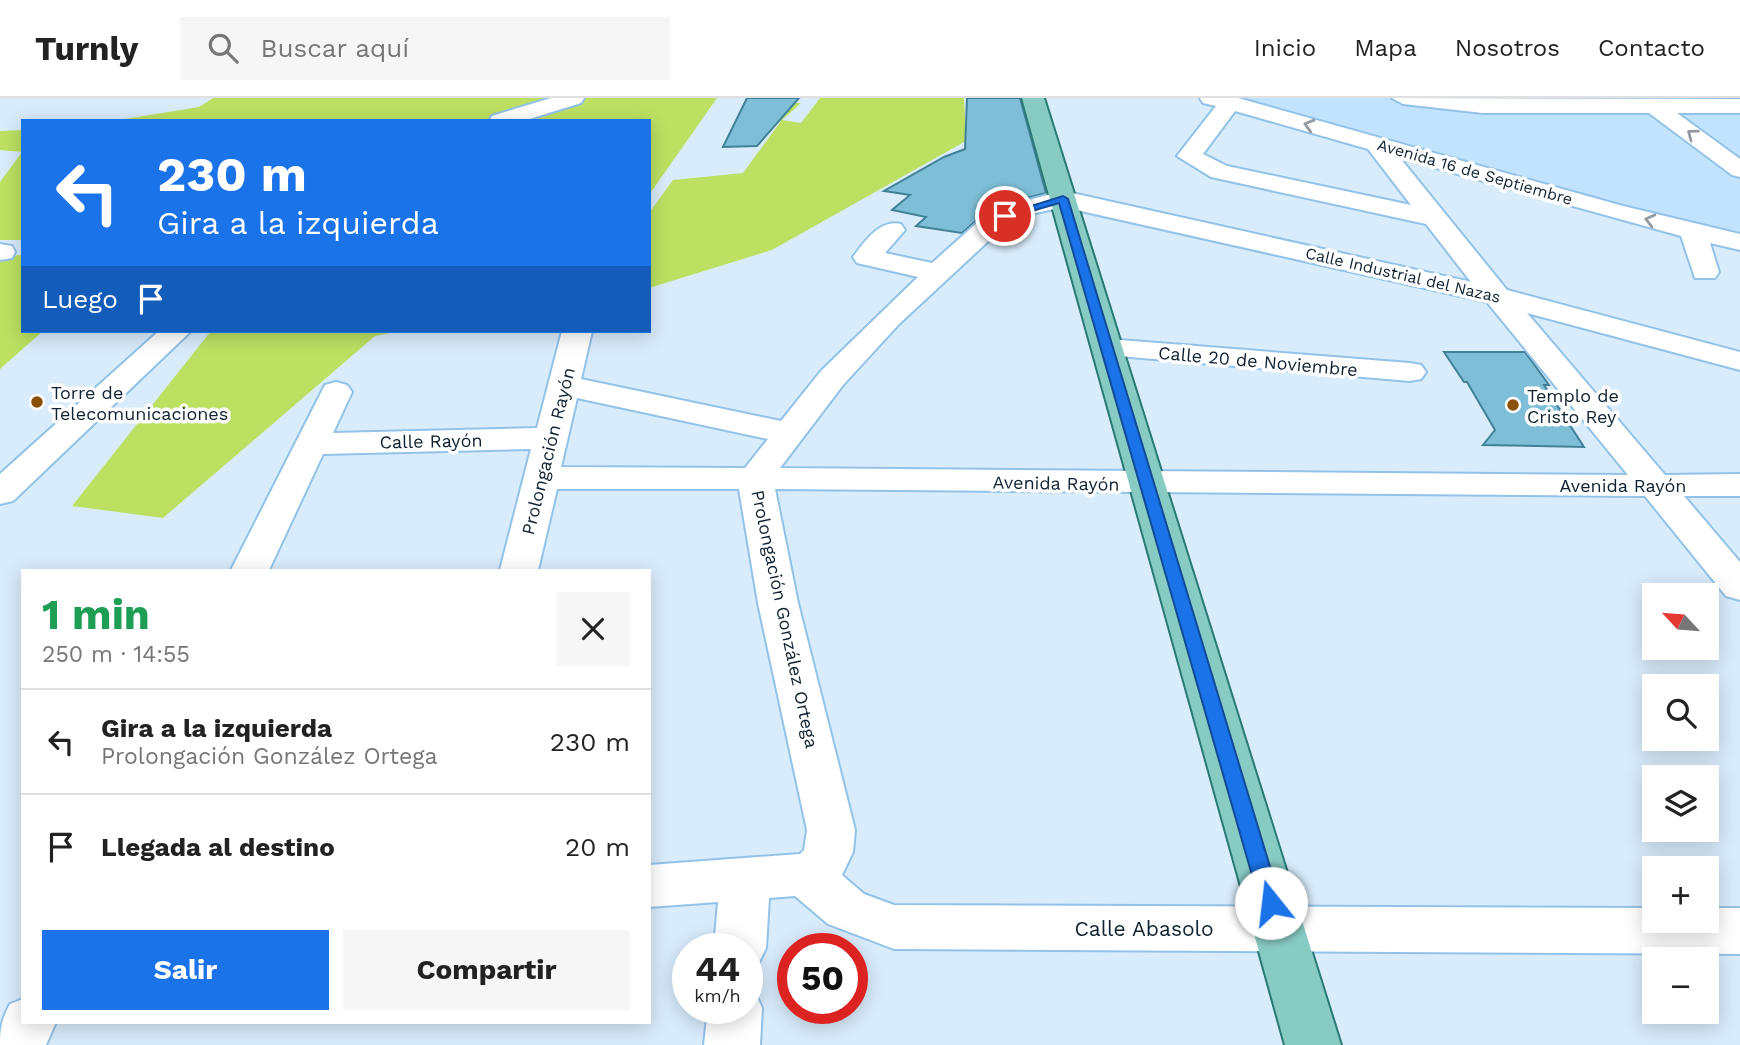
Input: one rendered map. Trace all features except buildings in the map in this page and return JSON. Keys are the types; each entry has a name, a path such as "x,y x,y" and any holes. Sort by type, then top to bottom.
{"main road":[{"path":"1033,98 1313,1045"}],"street":[{"path":"506,119 573,98"},
{"path":"1403,98 1470,106 1649,102 1740,106"},
{"path":"1221,101 1189,156 1220,172 1436,218"},
{"name":"Avenida 16 de Septiembre","path":"1221,101 1740,242"},
{"path":"1649,102 1740,170"},
{"path":"1375,143 1497,296 1740,587"},
{"name":"Prolongación González Ortega","path":"805,874 819,870 826,863 831,830 778,603 755,478 832,378 938,273 1005,216 1063,199"},
{"name":"Calle Industrial del Nazas","path":"1063,199 1497,296 1740,361"},
{"path":"891,230 867,257 938,273"},
{"path":"1693,231 1705,272"},
{"path":"0,493 174,333"},
{"name":"Prolongación Rayón","path":"519,569 577,333"},
{"name":"Calle 20 de Noviembre","path":"1107,348 1410,372"},
{"path":"564,385 789,433"},
{"path":"250,569 336,392"},
{"name":"Calle Rayón","path":"311,444 550,438"},
{"name":"Avenida Rayón","path":"541,478 755,478 1147,485 1740,485"},
{"path":"651,886 805,874"},
{"name":"Calle Abasolo","path":"805,874 846,909 894,927 1740,931"},
{"path":"741,933 745,879"},
{"path":"732,1045 734,1024"}],"shaded area":[{"path":"1220,98 1740,98 1740,241"}],"green space":[{"path":"213,98 562,98 499,119 125,119 199,107"},
{"path":"583,98 717,98 651,192 651,119 519,119"},
{"path":"820,98 964,98 966,141 772,250 651,287 651,210 673,180 743,173 781,121 764,121 748,103 801,103 782,120 801,123"},
{"path":"21,130 21,152 0,150 0,131"},
{"path":"21,153 21,240 0,240 0,182"},
{"path":"21,255 21,333 41,333 0,369 0,256"},
{"path":"209,333 391,333 375,336 163,518 72,506"}],"place":[{"name":"Torre de Telecomunicaciones","path":"37,402"},
{"name":"Templo de Cristo Rey","path":"1513,405"}],"route":[{"path":"1005,216 1018,210 1063,199 1271,903"}]}
